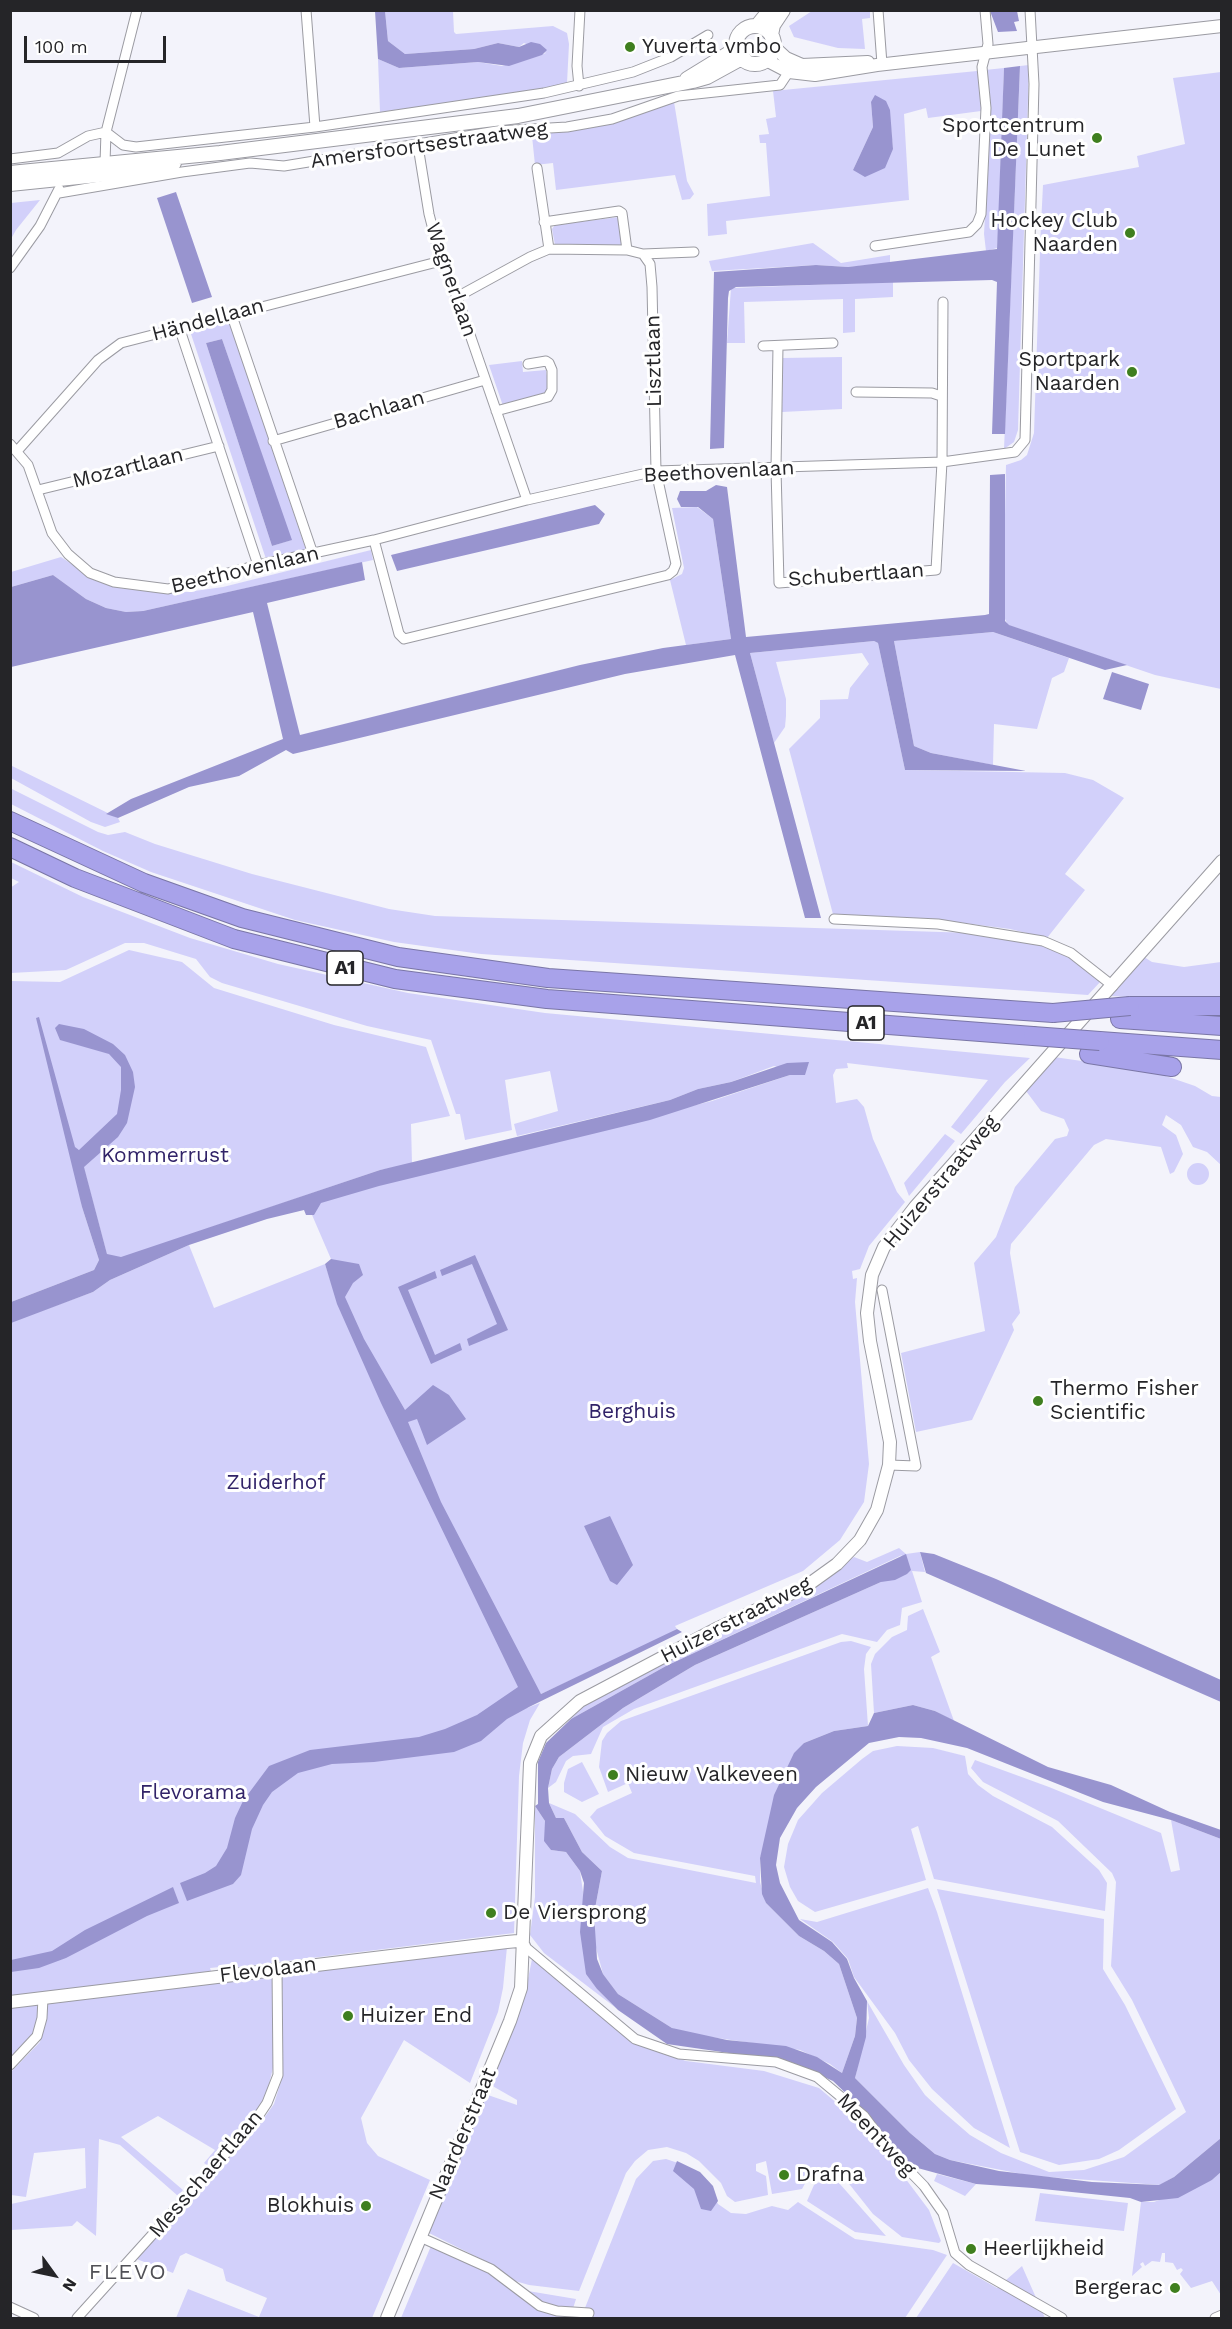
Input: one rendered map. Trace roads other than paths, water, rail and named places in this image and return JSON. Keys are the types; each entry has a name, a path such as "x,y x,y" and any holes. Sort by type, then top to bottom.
{"highway":[{"name":"A1","path":"10,821 144,883 242,918 398,957 548,978 1053,1013 1125,1012 1221,1006"},
{"name":"A1","path":"10,847 75,878 198,926 286,954 395,979 547,999 1033,1036 1094,1047 1172,1067"},
{"name":"A1","path":"1125,1012 1221,1026"},
{"name":"A1","path":"1094,1047 1221,1050"}],"main road":[{"path":"770,10 757,26 741,33 737,46 745,60 758,63 766,60 773,41 773,26 783,10"},
{"path":"757,26 773,41"},
{"name":"Amersfoortsestraatweg","path":"686,81 693,73 731,52 737,46"},
{"name":"Amersfoortsestraatweg","path":"10,173 157,167 220,153 518,116 628,96 707,77 738,60 745,60"},
{"name":"Amersfoortsestraatweg","path":"10,184 60,186 105,169"}],"street":[{"path":"105,169 106,132 137,10"},
{"path":"306,10 315,127"},
{"path":"579,86 577,66 580,10"},
{"path":"878,10 880,64"},
{"path":"875,246 969,232 978,224 981,214 986,108 982,67 988,44 985,10"},
{"name":"Beethovenlaan","path":"14,447 38,490 51,533 68,554 90,573 114,582 168,590 258,565 374,540 527,500 656,471 777,469 942,462 1015,452 1025,440 1034,84 1030,10"},
{"path":"766,60 792,67 861,61 880,64 1221,26"},
{"name":"Amersfoortsestraatweg","path":"106,132 123,145 136,147 315,127 579,86 633,72 671,57 708,35"},
{"path":"773,41 778,53 792,67"},
{"name":"Amersfoortsestraatweg","path":"60,186 250,163 284,166 418,146 496,131 567,127 612,118 678,96 780,85 792,67"},
{"path":"10,159 58,153 88,136 106,132"},
{"name":"Wagnerlaan","path":"418,146 429,214 441,261 457,297 527,500"},
{"path":"537,168 549,249"},
{"path":"10,268 40,226 60,186"},
{"path":"544,222 619,211 622,213 627,250"},
{"path":"457,297 549,249 627,250 643,254 694,252"},
{"name":"Lisztlaan","path":"374,540 399,634 404,639 668,575 676,564 656,471 652,287 650,264 643,254"},
{"name":"Händellaan","path":"14,447 99,360 121,343 441,261"},
{"path":"942,462 943,302"},
{"path":"231,313 313,554"},
{"path":"179,327 258,565"},
{"path":"763,346 833,344"},
{"path":"777,469 778,346"},
{"path":"496,411 548,397 552,390 552,369 549,363 546,361 528,364"},
{"name":"Bachlaan","path":"273,441 485,380"},
{"path":"856,392 932,393 941,396"},
{"name":"Mozartlaan","path":"38,490 219,446"},
{"name":"Schubertlaan","path":"777,469 779,583 793,583 936,570 942,462"},
{"name":"Huizerstraatweg","path":"524,1946 530,1763 541,1736 580,1701 718,1628 806,1587 853,1549 870,1524 881,1499 889,1465 890,1442 870,1341 868,1298 872,1275 884,1247 915,1207 1113,986 1221,861"},
{"path":"834,919 938,924 1043,940 1071,952 1113,986"},
{"path":"882,1290 915,1466 889,1465"},
{"path":"876,1369 895,1364"},
{"name":"Flevolaan","path":"10,2002 507,1942 518,1941 524,1946"},
{"name":"Naarderstraat","path":"387,2319 510,2022 521,1988 524,1946"},
{"name":"Meentweg","path":"524,1946 635,2039 679,2054 776,2062 817,2077 864,2116 890,2151 924,2186 943,2213 955,2253 977,2270 1062,2319"},
{"name":"Messchaertlaan","path":"77,2319 255,2121 267,2103 278,2075 277,1969"},
{"path":"10,2065 37,2036 42,2018 43,1998"},
{"path":"420,2237 491,2269 540,2306 557,2311 589,2313 587,2319"},
{"path":"10,2307 34,2319"},
{"path":"1215,2319 1221,2315"}],"place":[{"name":"Yuverta vmbo","path":"630,47"},
{"name":"Sportcentrum De Lunet","path":"1097,138"},
{"name":"Hockey Club Naarden","path":"1130,233"},
{"name":"Sportpark Naarden","path":"1132,372"},
{"name":"Thermo Fisher Scientific","path":"1038,1401"},
{"name":"Nieuw Valkeveen","path":"613,1775"},
{"name":"De Viersprong","path":"491,1913"},
{"name":"Huizer End","path":"348,2016"},
{"name":"Drafna","path":"784,2175"},
{"name":"Blokhuis","path":"366,2206"},
{"name":"Heerlijkheid","path":"971,2249"},
{"name":"Bergerac","path":"1175,2288"}],"district":[{"name":"FLEVO","path":"128,2273"}],"park label":[{"name":"Kommerrust","path":"165,1156"},
{"name":"Berghuis","path":"632,1412"},
{"name":"Zuiderhof","path":"276,1483"},
{"name":"Flevorama","path":"193,1793"}]}
